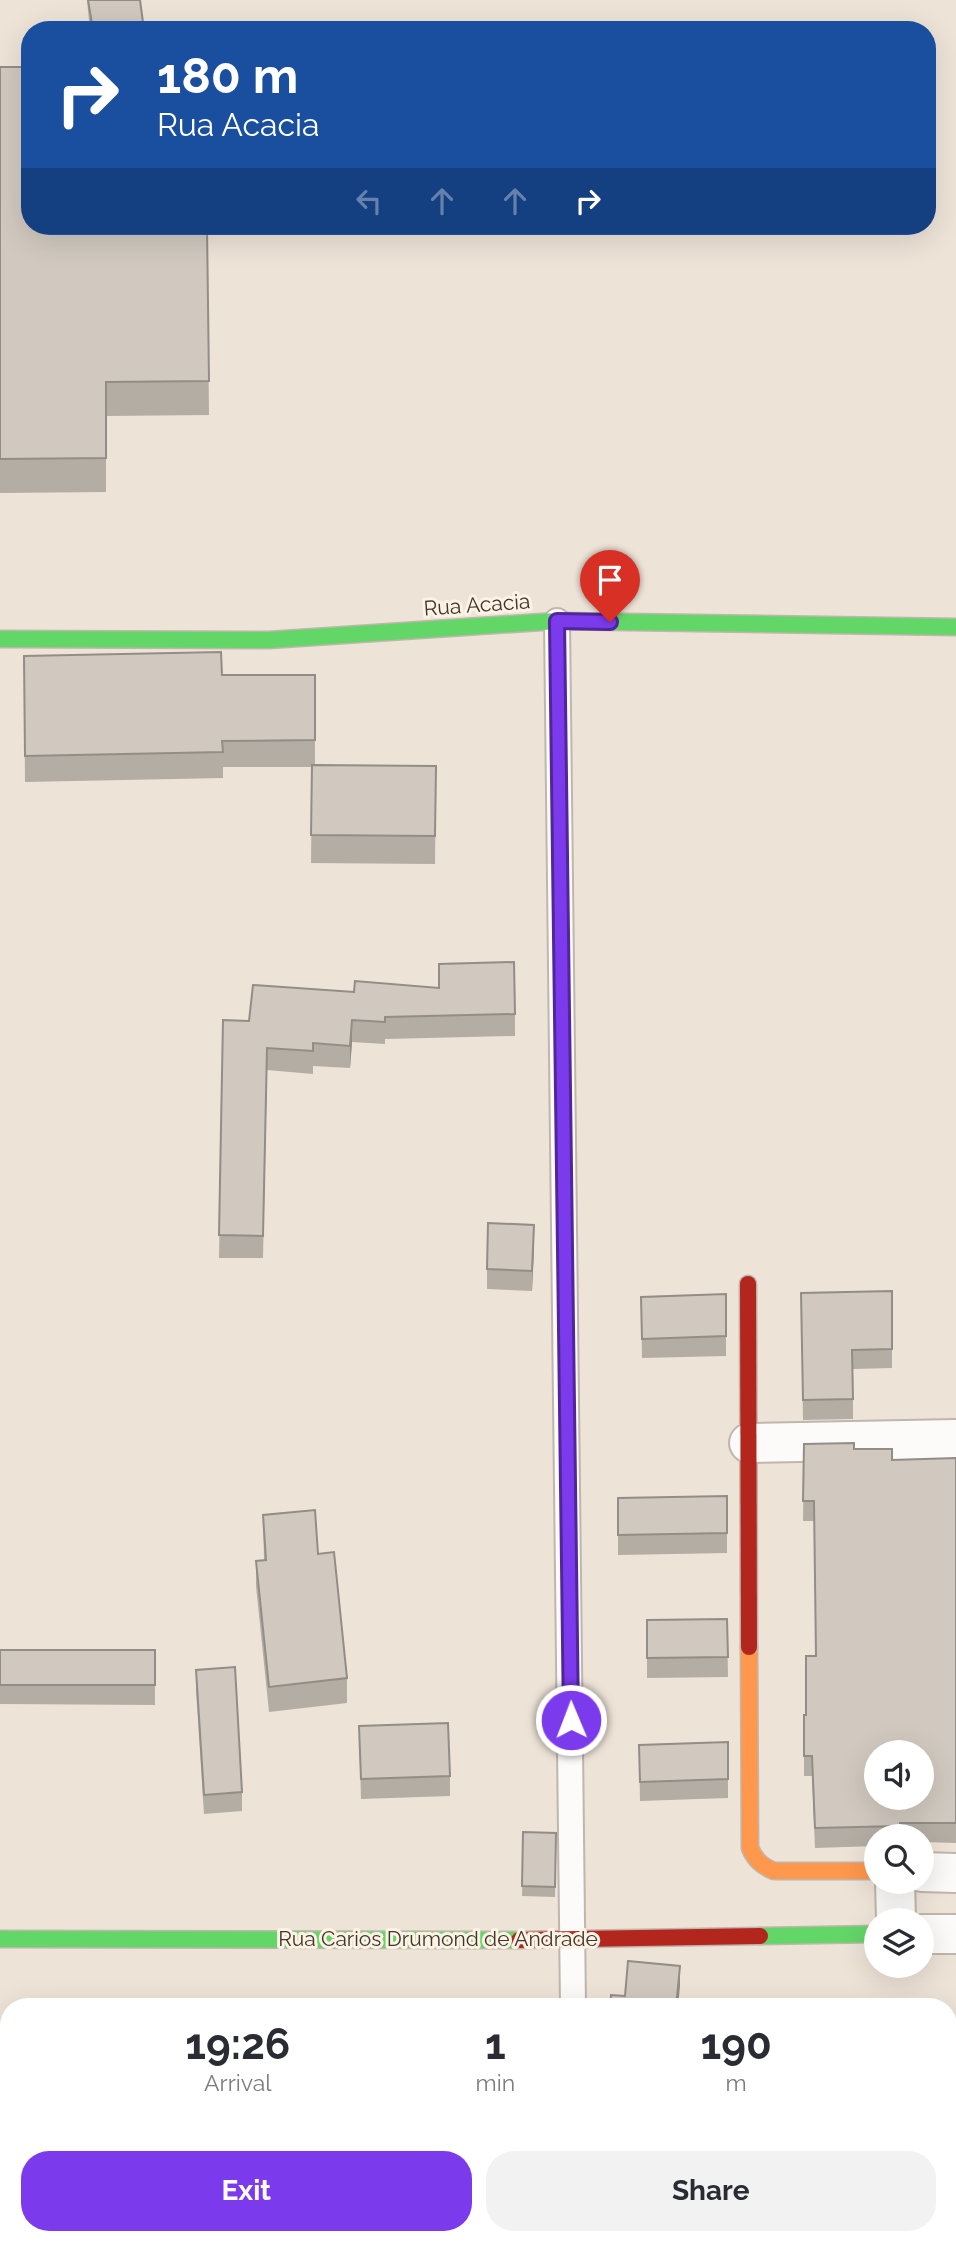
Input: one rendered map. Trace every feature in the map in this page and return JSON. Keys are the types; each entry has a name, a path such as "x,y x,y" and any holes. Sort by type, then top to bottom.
{"street":[{"name":"Rua Acacia","path":"0,639 269,640 557,621 956,627"},
{"path":"748,1284 750,1848 754,1858 763,1867 774,1871 864,1871"},
{"path":"749,1443 956,1439"},
{"path":"934,1872 956,1873"},
{"name":"Rua Carios Drumond de Andrade","path":"0,1939 574,1939 864,1934"},
{"path":"934,1934 956,1934"}],"lane":[{"path":"557,621 573,1998"}],"building":[{"path":"88,0 140,0 143,21 92,21"},
{"path":"0,67 21,67 21,235 207,235 209,381 106,382 106,458 0,459"},
{"path":"221,652 222,675 315,675 315,740 222,741 223,752 25,756 24,656"},
{"path":"312,765 436,766 435,836 311,835"},
{"path":"514,962 515,1014 385,1017 385,1022 352,1020 350,1046 313,1043 313,1051 267,1048 263,1236 219,1235 223,1020 249,1021 253,985 354,992 355,981 439,988 439,964"},
{"path":"488,1223 534,1225 532,1271 487,1269"},
{"path":"892,1291 892,1349 852,1350 853,1399 803,1400 801,1293"},
{"path":"726,1294 726,1336 642,1339 641,1297"},
{"path":"854,1443 854,1449 892,1449 892,1460 956,1458 956,1823 864,1824 864,1827 815,1828 812,1756 804,1756 806,1656 816,1656 814,1501 803,1501 804,1444"},
{"path":"727,1496 727,1533 618,1535 618,1498"},
{"path":"315,1510 318,1554 334,1552 347,1678 269,1687 256,1561 266,1560 263,1515"},
{"path":"727,1619 728,1657 647,1658 647,1620"},
{"path":"0,1650 155,1650 155,1685 0,1685"},
{"path":"235,1667 242,1792 204,1795 196,1670"},
{"path":"448,1723 450,1776 361,1779 359,1726"},
{"path":"728,1742 728,1779 640,1782 639,1745"},
{"path":"523,1832 556,1833 555,1887 522,1886"},
{"path":"628,1961 680,1966 677,1998 611,1998 611,1995 625,1996"}],"traffic: fast":[{"path":"0,639 269,640 557,621 956,627"},
{"path":"760,1936 864,1934"},
{"path":"0,1939 519,1940"}],"traffic: slow":[{"path":"749,1647 752,1852 759,1862 774,1871 864,1871"}],"traffic: jam":[{"path":"748,1284 749,1647"},
{"path":"519,1940 760,1936"}],"route":[{"path":"571,1720 557,621 610,622"}]}
